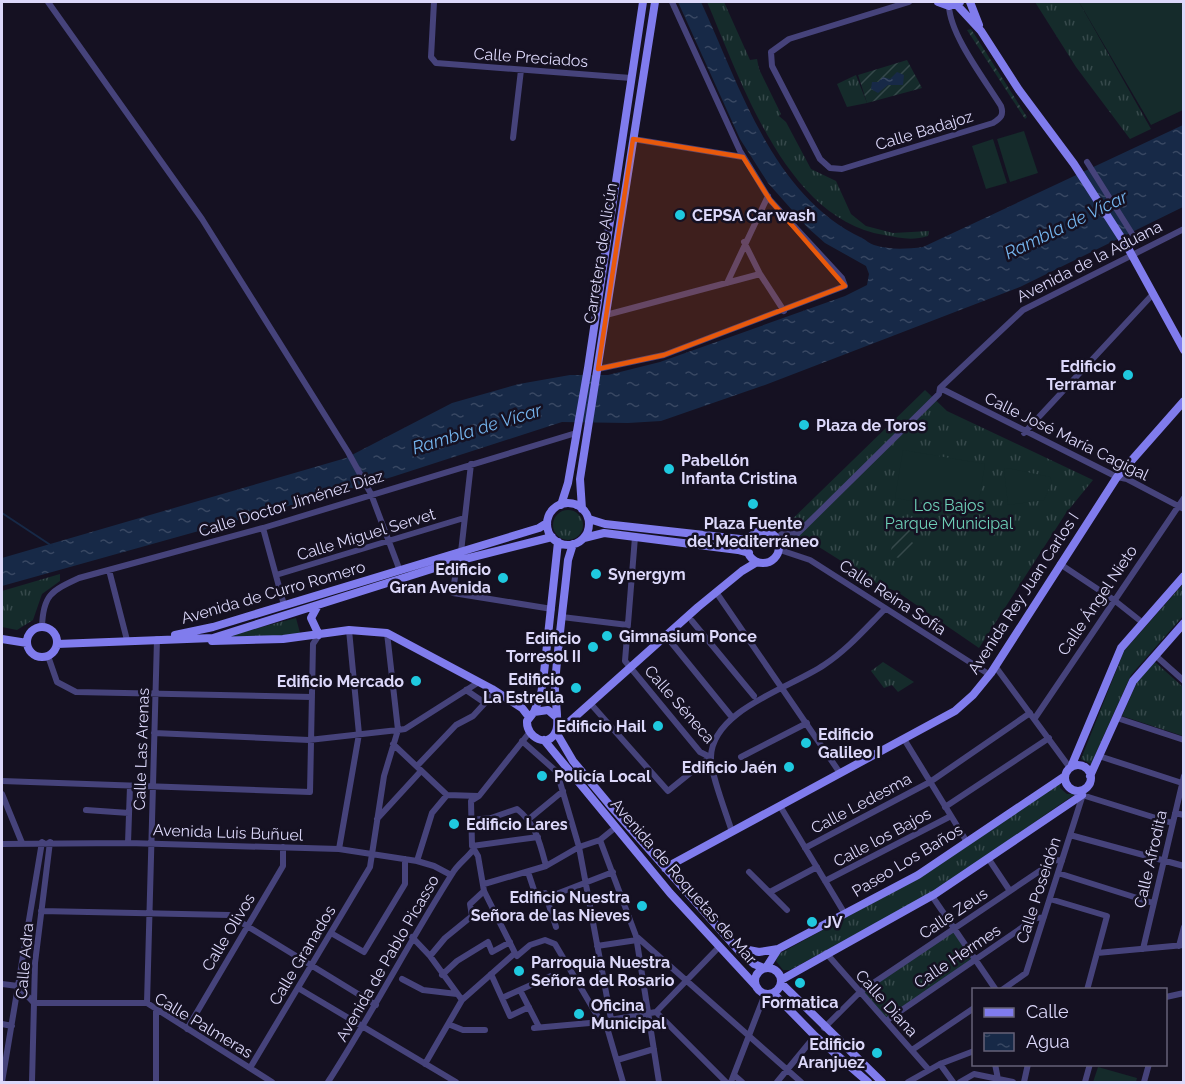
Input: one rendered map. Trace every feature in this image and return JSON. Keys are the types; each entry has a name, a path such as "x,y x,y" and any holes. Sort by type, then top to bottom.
{"street":[{"path":"48,2 202,219 348,452 369,491 400,571"},
{"name":"Calle Preciados","path":"434,2 432,57 436,63 631,78"},
{"name":"Carretera de Alicún","path":"582,509 580,485 593,368 642,2"},
{"name":"Carretera de Alicún","path":"561,504 568,483 577,431 606,315 655,2"},
{"path":"593,368 664,355 846,286 842,278 768,196 743,157 672,2"},
{"name":"Calle Badajoz","path":"909,2 789,39 771,52 772,66 820,159 830,168 842,169 993,123 1003,112 950,17 955,4"},
{"path":"938,2 955,4 981,31 1019,90 1074,164 1126,245 1184,350"},
{"path":"970,2 981,31"},
{"path":"513,138 520,70"},
{"path":"633,139 743,157"},
{"path":"1087,162 1136,240"},
{"path":"727,283 744,242 768,196"},
{"name":"Avenida de la Aduana","path":"777,538 784,532 798,533 939,394 940,388 1023,310 1131,254 1183,231"},
{"path":"744,242 760,274 784,311"},
{"path":"606,315 760,274"},
{"path":"1024,433 1153,294"},
{"name":"Calle José María Cagigal","path":"940,388 1024,433 1117,477 1127,479 1180,507"},
{"name":"Avenida Rey Juan Carlos I","path":"665,868 955,711 973,695 996,666 1117,477 1184,401"},
{"name":"Calle Doctor Jiménez Díaz","path":"42,627 43,606 54,589 79,578 263,528 369,491 471,464 577,431"},
{"path":"471,464 453,593 552,609"},
{"name":"Calle Ángel Nieto","path":"1032,715 1180,507 1184,498"},
{"path":"584,538 589,519 582,509 568,503 561,504 551,512 547,523 555,540 552,609 541,695 526,725 529,733 535,739 544,740 567,724 742,571 752,557 749,540"},
{"name":"Calle Miguel Servet","path":"276,574 464,518"},
{"path":"555,540 573,544 584,538 604,533 771,561 780,550 777,538 769,531 761,531 749,540 615,525 589,519"},
{"name":"Avenida de Curro Romero","path":"157,639 213,638 318,606 539,528 547,523"},
{"path":"263,528 284,605"},
{"path":"631,668 625,661 635,537"},
{"name":"Avenida de Curro Romero","path":"157,639 207,629 400,571 459,556 555,540"},
{"path":"557,730 555,684 568,560 573,544"},
{"name":"Calle Reina Sofía","path":"780,550 810,560 990,675"},
{"path":"1060,564 1114,600 1143,623"},
{"path":"110,570 127,640"},
{"path":"1172,823 1070,788 1069,770 1121,648 1184,576"},
{"path":"716,592 840,773"},
{"path":"318,606 311,618 319,635"},
{"path":"732,832 710,757 716,734 731,716 784,689 825,664 865,631 885,609"},
{"path":"562,617 628,625"},
{"path":"693,621 754,696"},
{"path":"656,1012 729,1083 769,993 781,981 932,896 1084,791 1133,681 1184,623"},
{"path":"27,643 32,630 42,627 51,630 57,644"},
{"path":"188,639 283,639 349,630 387,633 496,691 531,715"},
{"path":"339,849 359,734 349,630"},
{"path":"387,633 398,730"},
{"path":"2,781 310,792 309,740 313,644 319,635"},
{"path":"666,636 731,716"},
{"path":"2,639 27,643"},
{"path":"48,656 57,644 157,639"},
{"name":"Calle Las Arenas","path":"147,1004 157,639"},
{"path":"27,643 34,655 48,656"},
{"path":"48,656 57,681 76,692 312,697"},
{"path":"1156,656 1184,681"},
{"path":"996,666 1049,738 1069,770"},
{"name":"Calle Séneca","path":"631,668 700,752 710,757"},
{"path":"154,733 309,740 405,729 435,707 479,682"},
{"path":"466,690 485,703"},
{"path":"376,819 456,725 472,716 496,691"},
{"path":"590,703 668,791 710,757"},
{"path":"531,715 543,709 555,716"},
{"name":"Calle Ledesma","path":"805,848 930,782 1032,715"},
{"path":"1116,718 1184,740"},
{"path":"741,757 807,723"},
{"name":"Calle Granados","path":"250,1068 370,867 376,819 398,730"},
{"name":"Avenida de Roquetas de Mar","path":"557,730 573,760 665,868 736,947 754,964 765,968"},
{"path":"529,733 479,796 471,801 472,848 478,856 484,888 517,956 530,945 545,940 555,944 576,982 606,1022"},
{"path":"945,807 1049,738"},
{"path":"903,739 967,842"},
{"name":"Avenida de Roquetas de Mar","path":"544,740 670,893 756,985"},
{"path":"522,741 557,772 563,791 579,847 597,946 606,1022 623,1083"},
{"path":"393,744 447,795 479,796"},
{"path":"1100,756 1183,779"},
{"path":"1069,770 1082,766 1090,776"},
{"name":"Paseo Los Baños","path":"778,949 918,875 1069,770"},
{"name":"Calle Afrodita","path":"1143,949 1183,779"},
{"path":"128,843 130,786"},
{"path":"529,819 563,791"},
{"name":"Calle Poseidón","path":"1005,988 1026,973 1084,791"},
{"path":"2,794 22,843"},
{"path":"417,861 432,813 447,795"},
{"path":"780,806 845,914"},
{"path":"471,820 491,818 517,809 529,819 538,837 546,866"},
{"path":"86,810 129,813"},
{"path":"1175,813 1184,815"},
{"name":"Calle los Bajos","path":"825,881 951,816"},
{"path":"430,956 445,938 472,916 470,904 484,888 546,866 579,847 600,840 616,827"},
{"path":"1070,835 1184,867"},
{"path":"472,848 538,837"},
{"path":"600,840 636,938 659,1083"},
{"name":"Calle Adra","path":"3,1083 42,842"},
{"name":"Calle Adra","path":"32,1083 34,1003 50,842"},
{"name":"Avenida Luis Buñuel","path":"2,844 152,843 339,849 417,861 434,866 451,875"},
{"name":"Calle Olivos","path":"187,1029 283,866 283,847"},
{"name":"Avenida de Pablo Picasso","path":"328,1083 364,1027 412,937 451,875 472,848"},
{"path":"988,858 1010,891"},
{"path":"331,933 364,952 405,884 405,859"},
{"name":"Calle Zeus","path":"824,1028 860,992 1056,860 1062,861"},
{"path":"770,892 817,867"},
{"path":"528,872 537,896 545,893 556,927"},
{"path":"546,898 585,885 613,872"},
{"path":"749,872 787,910"},
{"path":"1058,873 1153,903"},
{"path":"932,896 995,988"},
{"path":"1050,900 1107,916 1088,988"},
{"path":"42,911 230,915 376,1005"},
{"name":"Calle Hermes","path":"885,1021 1036,918 1044,917"},
{"path":"1097,953 1181,945 1184,927"},
{"path":"412,937 430,956 462,1000"},
{"path":"597,946 636,938"},
{"path":"636,938 686,979 801,1083"},
{"path":"442,975 457,961 488,942 492,952 510,942"},
{"path":"520,990 537,1028 606,1022 648,1014 656,1012 719,947"},
{"path":"736,947 759,952 778,949"},
{"path":"778,949 765,968 757,974 756,985 769,993 865,1082"},
{"path":"425,1064 462,1000 515,953"},
{"name":"Calle Diana","path":"826,954 929,1070"},
{"path":"765,968 777,971 781,981 824,1028 882,1083"},
{"path":"491,974 510,1016 529,1007"},
{"path":"502,998 551,976"},
{"path":"402,979 423,990 457,994"},
{"path":"2,984 18,986 34,1003"},
{"path":"298,988 456,1083"},
{"path":"1167,997 1184,993"},
{"name":"Calle Palmeras","path":"34,1003 147,1004 272,1083"},
{"path":"156,1009 156,1083"},
{"path":"912,1050 972,1009"},
{"path":"2,1024 12,1026"},
{"path":"448,1024 463,1030 485,1030"},
{"path":"777,1083 815,1036"},
{"path":"617,1060 654,1049"},
{"path":"908,1083 940,1064 972,1052"},
{"path":"940,1064 953,1083"},
{"path":"995,1066 998,1079"},
{"path":"1024,1083 1028,1066"},
{"path":"1085,1083 1090,1066"},
{"path":"1144,1083 1149,1066"},
{"path":"960,1083 974,1074 1013,1083"},
{"path":"734,1075 742,1083"},
{"path":"981,1076 986,1083"}],"highlighted area":[{"path":"633,139 743,157 770,200 845,286 664,355 598,369"}],"green space":[{"path":"707,2 724,2 750,60 757,59 759,69 781,114 779,116 786,122 811,169 836,181 851,214 866,226 893,233 929,231 928,236 911,239 884,235 850,224 820,203 794,175 772,142 752,106"},
{"path":"1035,2 1079,2 1151,129 1130,139 1076,67"},
{"path":"1079,2 1183,2 1183,110 1151,125"},
{"path":"971,29 1027,117 1025,119 967,30"},
{"path":"907,60 922,88 867,103 858,75"},
{"path":"856,75 867,103 847,107 837,84"},
{"path":"1024,131 1038,173 1010,182 997,139"},
{"path":"993,139 1007,183 986,189 972,146"},
{"name":"Los Bajos Parque Municipal","path":"925,390 947,411 1093,480 1066,513 979,648 896,591 881,586 819,547 779,532"},
{"path":"903,450 985,464 977,512 895,498"},
{"path":"1004,469 1050,477 1052,482 1044,500 1008,505"},
{"path":"568,510 579,514 583,525 579,536 568,540 557,536 553,525 557,514"},
{"path":"902,525 911,528 911,540 917,550 907,561 890,555 892,545 896,540 896,529"},
{"path":"60,574 60,581 42,594 33,620 17,630 2,627 2,591"},
{"path":"1183,584 1183,616 1131,675 1091,764 1081,759 1124,651"},
{"path":"296,618 300,633 283,636 223,637"},
{"path":"883,662 914,682 898,692 892,685 884,688 871,671"},
{"path":"1155,662 1183,687 1183,736 1122,716 1138,680"},
{"path":"1060,783 1060,788 1067,794 1075,794 937,890 790,970 783,970 776,961 779,954 927,873"},
{"path":"954,928 976,960 886,1021 860,992"},
{"path":"1098,1067 1137,1078 1136,1082 1093,1082"}],"water":[{"name":"Rambla de Vícar","path":"678,2 701,2 762,135 782,167 804,195 831,219 872,244 904,249 923,247 1183,125 1183,207 1020,287 765,385 661,421 562,422 392,477 2,586 2,558 346,458 452,403 519,384 570,375 608,375 660,362 845,296 867,285 869,274 866,266 825,243 808,228 768,183 740,139"},
{"path":"897,72 904,75 903,85 888,85 878,93 871,89 872,82 878,82 883,77 890,79"}],"waterway":[{"path":"2,513 52,546"}],"place":[{"name":"CEPSA Car wash","path":"680,215"},
{"name":"Edificio Terramar","path":"1128,375"},
{"name":"Plaza de Toros","path":"804,425"},
{"name":"Pabellón Infanta Cristina","path":"669,469"},
{"name":"Plaza Fuente del Mediterráneo","path":"753,504"},
{"name":"Synergym","path":"596,574"},
{"name":"Edificio Gran Avenida","path":"503,578"},
{"name":"Gimnasium Ponce","path":"607,636"},
{"name":"Edificio Torresol II","path":"593,647"},
{"name":"Edificio Mercado","path":"416,681"},
{"name":"Edificio La Estrella","path":"576,688"},
{"name":"Edificio Hail","path":"658,726"},
{"name":"Edificio Galileo I","path":"806,743"},
{"name":"Edificio Jaén","path":"789,767"},
{"name":"Policía Local","path":"542,776"},
{"name":"Edificio Lares","path":"454,824"},
{"name":"Edificio Nuestra Señora de las Nieves","path":"642,906"},
{"name":"JV","path":"812,922"},
{"name":"Parroquia Nuestra Señora del Rosario","path":"519,971"},
{"name":"Formatica","path":"800,983"},
{"name":"Oficina Municipal","path":"579,1014"},
{"name":"Edificio Aranjuez","path":"877,1053"}]}
